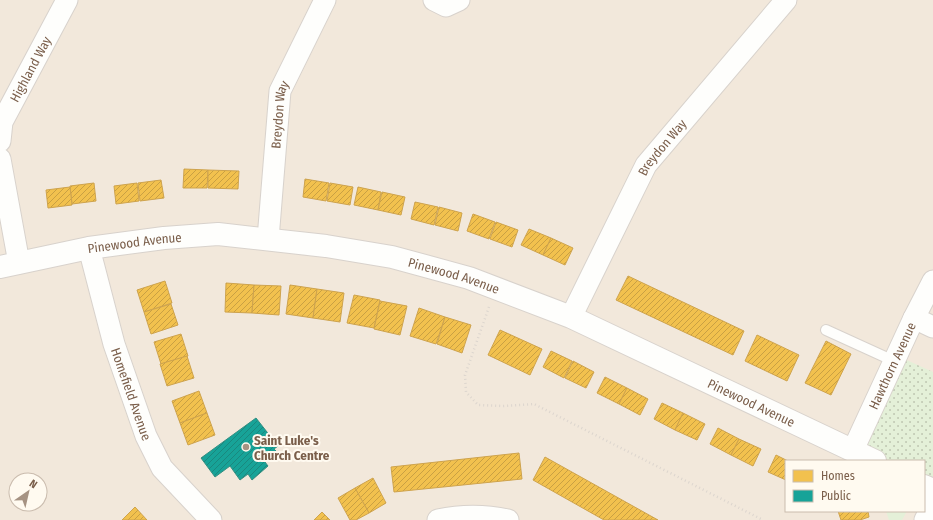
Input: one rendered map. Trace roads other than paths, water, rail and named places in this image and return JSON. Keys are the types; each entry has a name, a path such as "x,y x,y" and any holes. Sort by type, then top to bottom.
{"street":[{"name":"Highland Way","path":"0,141 2,122 67,0"},
{"name":"Breydon Way","path":"268,239 280,91 325,0"},
{"path":"434,0 446,6 458,0"},
{"name":"Breydon Way","path":"571,317 646,165 786,0"},
{"path":"0,159 10,265"},
{"name":"Pinewood Avenue","path":"10,265 89,248 164,238 218,234 326,246 392,257 469,278 571,317 873,460"},
{"name":"Homefield Avenue","path":"89,248 114,344 146,436 162,468 211,520"},
{"name":"Hawthorn Avenue","path":"853,450 914,318 933,281"},
{"path":"914,318 933,327"},
{"path":"925,520 933,504"},
{"path":"438,520 456,516 508,520"}],"lane":[{"path":"826,330 894,361"}],"place":[{"name":"Saint Luke's Church Centre","path":"246,447"}]}
